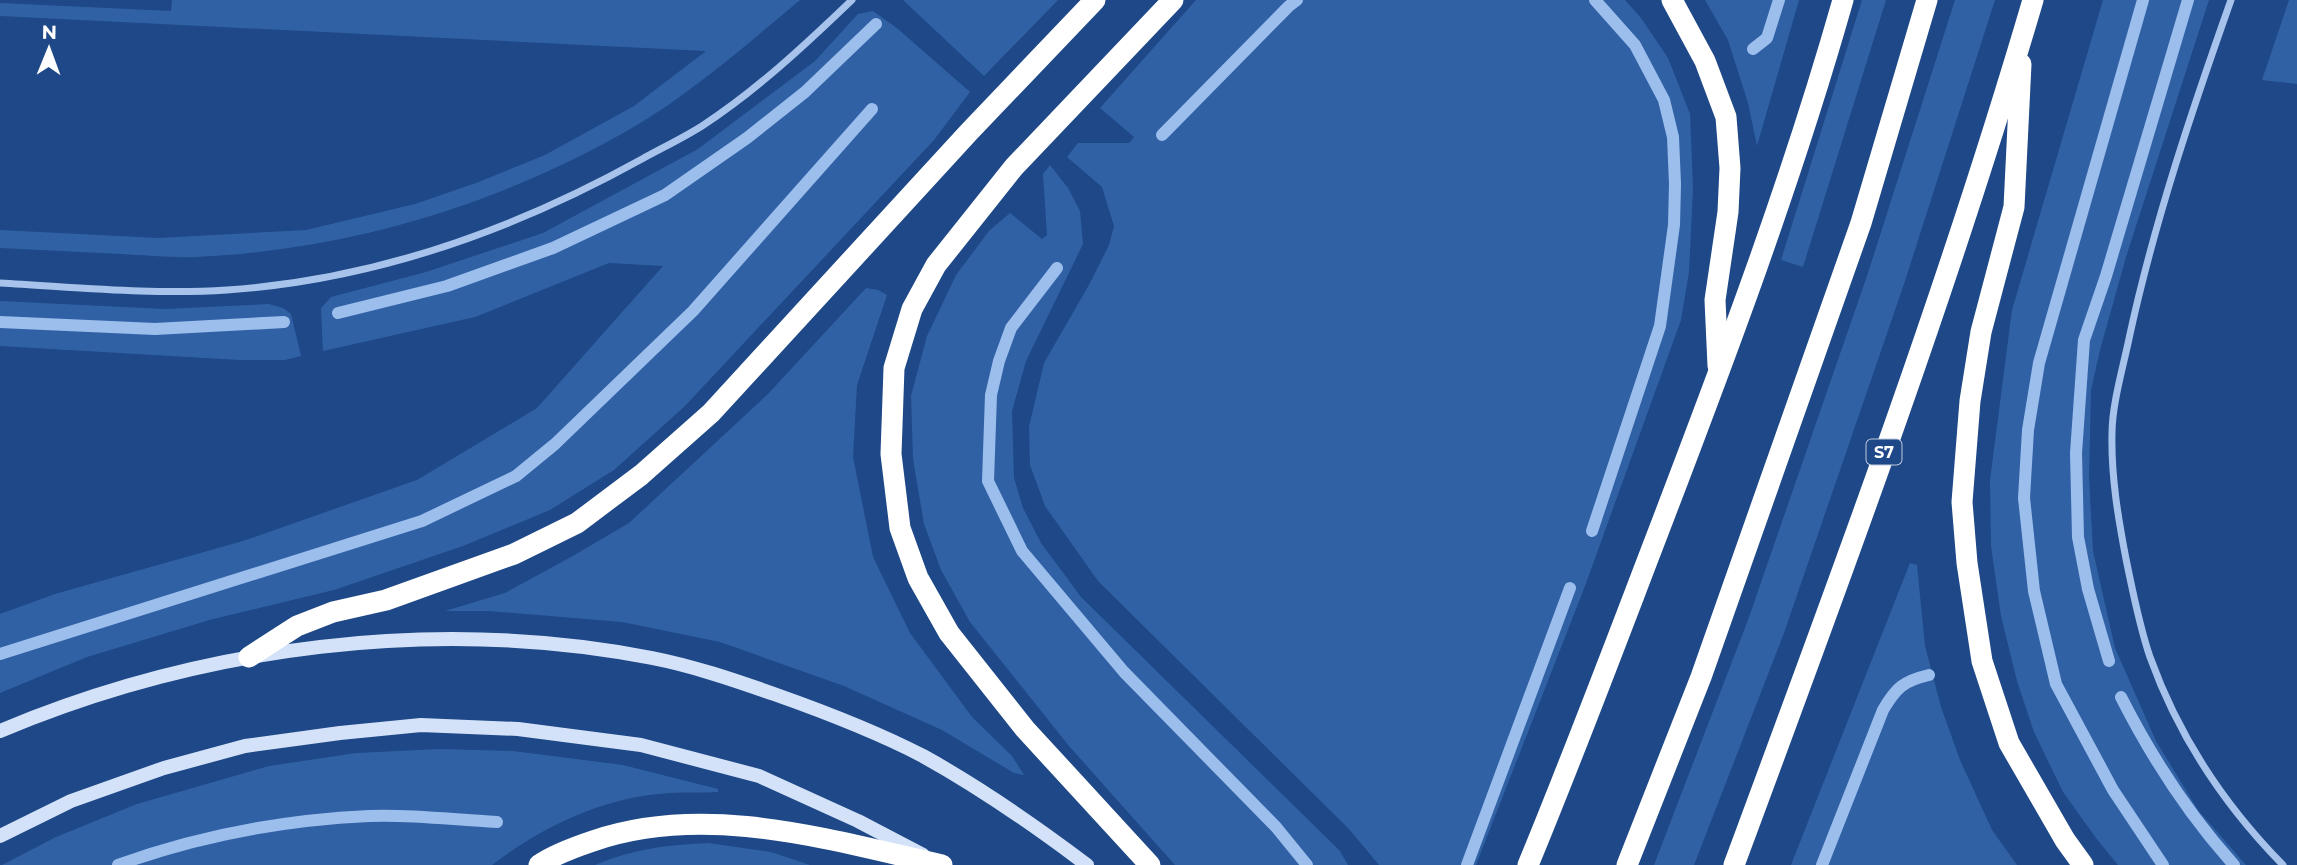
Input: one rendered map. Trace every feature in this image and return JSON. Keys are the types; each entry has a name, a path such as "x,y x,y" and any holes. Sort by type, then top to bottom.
{"highway":[{"path":"249,657 297,626 333,612 386,600 514,554 577,523 641,475 711,413 969,131 1095,0"},
{"path":"1150,865 1025,729 949,633 918,578 900,528 891,454 894,368 912,309 936,265 1013,167 1173,0"},
{"path":"1672,0 1705,61 1726,117 1730,168 1728,212 1715,300 1718,376"},
{"path":"1528,865 1566,774 1718,376 1771,229 1843,0"},
{"path":"1627,865 1701,677 1848,261 1927,0"},
{"name":"S7","path":"1734,865 1824,622 1965,222 2033,0"},
{"path":"2023,34 2014,207 1981,332 1970,401 1962,502 1967,563 1982,661 2009,743 2064,840 2083,865"},
{"path":"539,865 577,846 621,831 662,824 795,832 942,865"}],"street":[{"path":"0,283 122,290 226,290 325,278 432,252 504,226 588,189 703,125 788,61 852,0"},
{"path":"2231,0 2160,211 2142,278 2112,431 2115,502 2137,610 2151,657 2175,713 2219,790 2251,833 2283,865"},
{"path":"0,731 102,692 171,673 249,657 355,643 464,639 572,647 652,658 734,680 835,715 922,756 1016,812 1087,865"},
{"path":"0,836 71,801 164,768 245,746 421,725 518,729 641,745 746,772 858,821 942,865"}],"shaded area":[{"path":"172,0 800,0 698,84 632,128 529,180 421,219 309,245 195,257 0,248 0,230 159,238 306,230 415,204 545,155 634,106 706,51 0,16 0,3 171,11"},
{"path":"903,0 1058,0 984,76"},
{"path":"1196,0 1625,0 1641,18 1668,58 1690,114 1693,188 1689,272 1681,320 1585,586 1476,865 1379,865 1349,829 1098,581 1045,506 1030,465 1029,427 1044,363 1090,283 1109,245 1114,226 1102,187 1067,157 1078,143 1129,143 1134,137 1100,108"},
{"path":"1705,0 1799,0 1757,146 1748,103 1728,40"},
{"path":"1862,0 1886,0 1803,267 1781,260"},
{"path":"1955,0 1995,0 1904,284 1784,633 1694,865 1654,865 1748,620 1868,273"},
{"path":"2103,0 2209,0 2126,257 2100,350 2091,390 2089,478 2093,551 2115,648 2156,741 2198,810 2246,865 2118,865 2063,792 2034,732 2017,681 2001,616 1991,546 1990,480 2012,310"},
{"path":"2289,0 2297,0 2297,84 2262,80"},
{"path":"873,11 898,29 970,92 934,140 685,406 614,470 550,510 463,546 334,590 213,619 87,657 0,693 0,614 55,594 243,541 417,480 537,408 663,266 609,263 475,317 323,351 321,308 331,297 426,272 543,233 698,149 815,61 858,14"},
{"path":"1050,165 1068,188 1080,211 1083,244 1026,361 1012,411 1014,478 1023,508 1041,543 1081,597 1340,851 1348,865 1175,865 1069,746 970,622 941,570 924,524 913,459 911,396 927,336 956,275 989,231 1010,213 1042,239 1047,235 1043,174"},
{"path":"866,288 887,295 857,385 853,457 873,557 910,633 972,717 1012,756 1024,775 1014,773 942,730 844,686 720,642 622,622 489,611 445,611 505,593 629,523 768,394"},
{"path":"0,301 165,309 269,304 283,308 291,314 301,356 285,360 239,360 0,346"},
{"path":"1910,563 1917,565 1925,646 1941,707 1960,760 1992,830 2017,865 1791,865"},
{"path":"440,749 513,751 623,765 718,789 718,792 645,796 598,807 553,826 492,865 2,865 56,837 137,804 269,766 356,753"},
{"path":"708,843 771,852 810,865 595,865 650,849"}],"waterway":[{"path":"1162,135 1297,0"},
{"path":"1592,531 1660,326 1674,225 1675,184 1673,137 1664,100 1635,45 1595,0"},
{"path":"1753,49 1767,38 1779,0"},
{"path":"2143,0 2039,363 2028,430 2024,498 2034,591 2056,684 2113,790 2163,865"},
{"path":"2109,661 2088,589 2078,537 2076,453 2084,340 2106,276 2188,0"},
{"path":"338,313 447,286 553,248 665,195 747,138 805,92 876,24"},
{"path":"0,654 422,521 516,476 555,444 693,311 872,109"},
{"path":"1057,268 1011,328 999,361 991,395 988,481 1022,551 1124,672 1276,827 1307,865"},
{"path":"0,322 155,329 284,322"},
{"path":"1467,865 1570,588"},
{"path":"1822,865 1883,710 1901,687 1929,675"},
{"path":"2121,697 2172,785 2201,826 2234,865"},
{"path":"118,865 210,838 305,821 417,816 497,822"}]}
